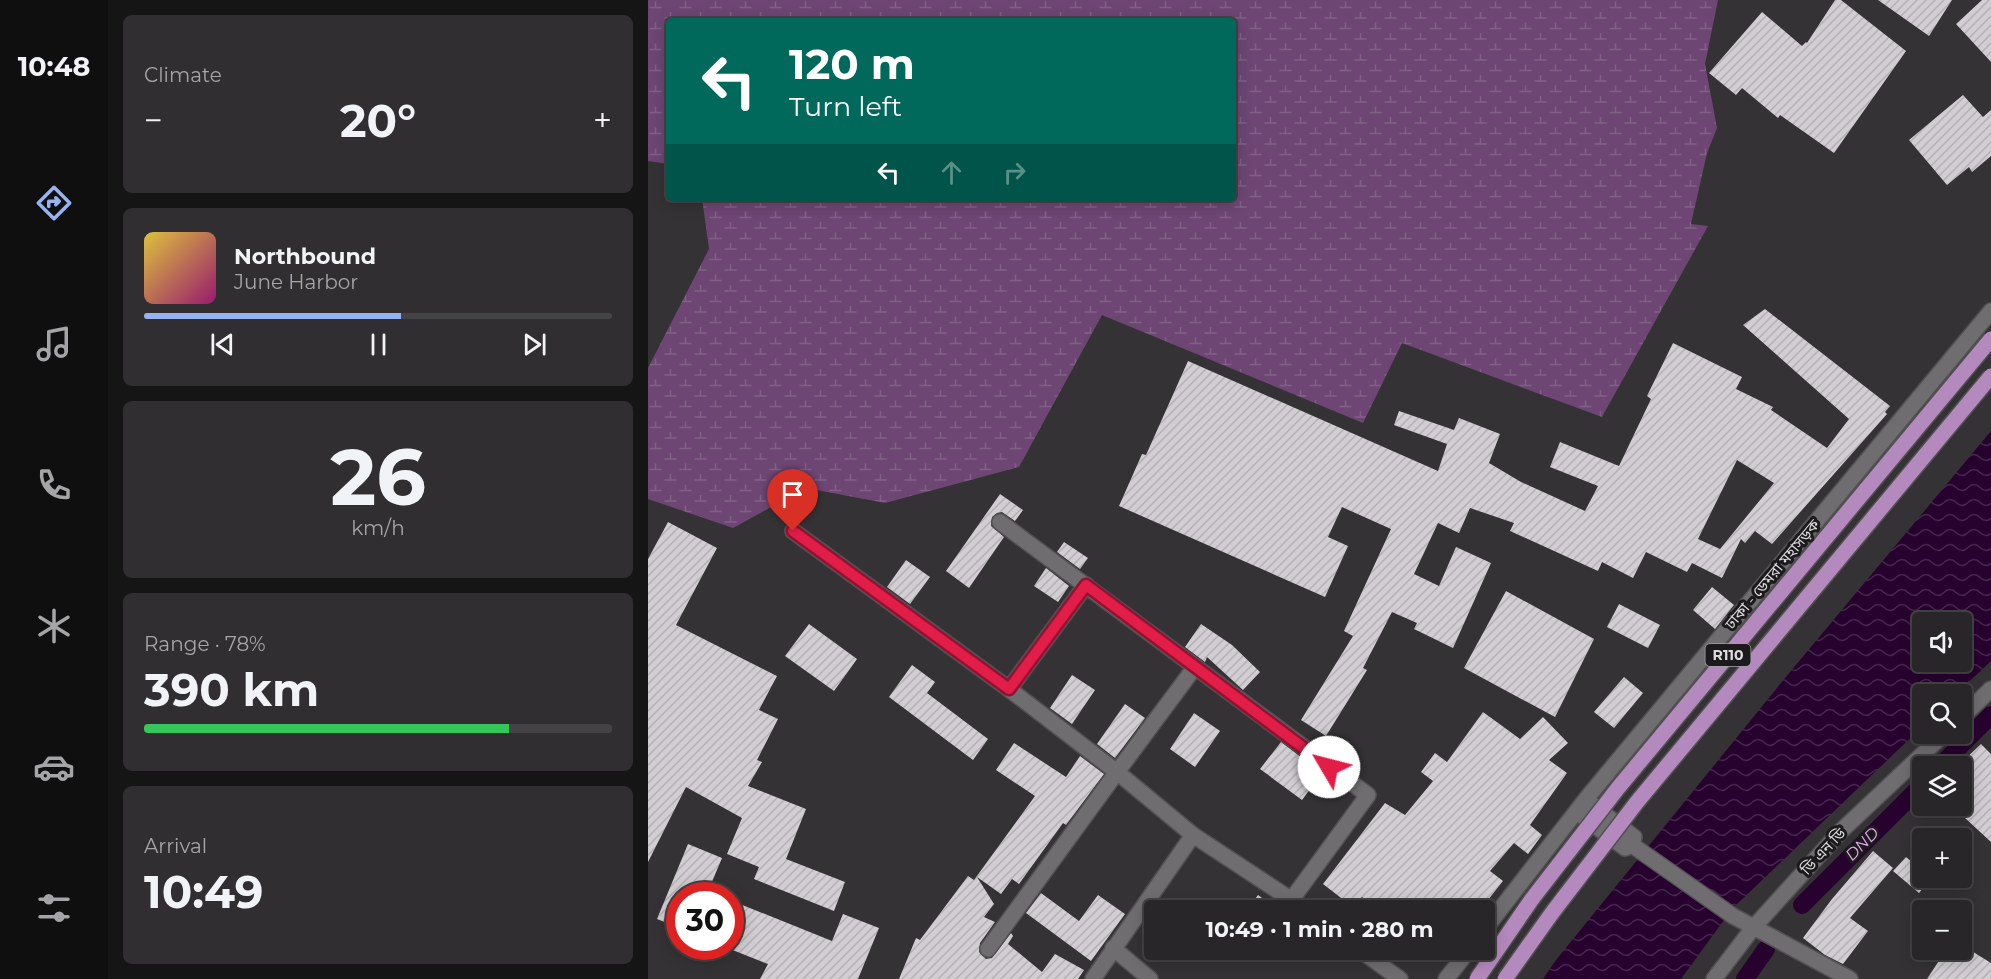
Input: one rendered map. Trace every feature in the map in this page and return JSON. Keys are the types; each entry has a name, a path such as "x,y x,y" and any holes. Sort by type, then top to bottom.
{"main road":[{"name":"ঢাকা - ডেমরা মহাসড়ক","path":"1477,979 1532,899 1618,788 1991,339"},
{"name":"R110","path":"1505,979 1637,802 1991,376"}],"street":[{"path":"1495,916 1581,806 1991,311"},
{"path":"793,531 1009,689 1118,772 1193,835 1292,899 1368,795 1000,522"},
{"path":"1009,689 1086,585"},
{"path":"988,949 1195,667"},
{"path":"1972,707 1991,689"},
{"name":"ডি এন ডি","path":"1714,979 1753,927 1841,831 1933,744"},
{"path":"1581,806 1634,837 1636,848 1733,916 1850,979"},
{"path":"1092,979 1193,835"},
{"path":"1113,948 1150,979"},
{"path":"1374,960 1400,979"},
{"path":"1446,979 1461,960"}],"green space":[{"path":"648,0 1718,0 1705,64 1717,128 1707,153 1691,224 1708,226 1602,417 1402,343 1363,423 1102,315 1019,467 885,503 806,488 733,528 648,499 648,368 709,249 702,201 1236,201 1236,18 666,18 666,164 648,161"}],"water":[{"path":"1991,431 1991,661 1967,684 1912,684 1912,737 1732,909 1681,979 1543,979 1785,678"}],"building":[{"path":"1835,0 1841,0 1906,51 1834,153 1780,115 1778,118 1742,88 1736,95 1709,73 1762,12 1802,46 1807,43"},
{"path":"1878,0 1952,0 1929,36"},
{"path":"1982,0 1991,0 1991,62 1956,24"},
{"path":"1963,95 1983,117 1991,110 1991,156 1972,172 1969,167 1947,185 1909,140"},
{"path":"1765,309 1890,406 1885,412 1887,414 1772,544 1755,531 1745,543 1741,539 1722,578 1692,563 1687,572 1646,552 1633,578 1602,562 1598,571 1510,531 1514,523 1470,508 1459,533 1438,523 1414,574 1439,586 1456,547 1491,563 1453,648 1414,629 1417,623 1392,612 1363,668 1367,670 1326,736 1301,720 1353,636 1344,631 1391,529 1342,507 1328,537 1348,546 1325,597 1119,506 1142,454 1146,455 1188,361 1438,471 1447,444 1394,425 1399,411 1454,430 1459,418 1500,434 1489,463 1521,482 1585,511 1598,486 1550,467 1560,442 1619,466 1651,399 1647,396 1673,343 1742,377 1736,389 1773,407 1771,410 1827,448 1849,419 1743,325","holes":["1737,460 1774,483 1720,549 1698,539"]},
{"path":"1000,494 1023,510 1015,521 1002,512 992,517 991,526 1004,537 969,588 946,571"},
{"path":"668,522 717,548 676,625 777,676 759,710 778,719 757,760 762,762 748,786 806,809 786,859 845,882 834,911 754,879 759,867 727,854 742,818 686,787 648,862 648,559"},
{"path":"1064,542 1088,558 1080,569 1057,552"},
{"path":"906,560 930,577 910,604 887,587"},
{"path":"1046,568 1069,586 1058,602 1034,586"},
{"path":"1712,587 1734,605 1715,629 1693,610"},
{"path":"1506,591 1594,639 1555,717 1464,668"},
{"path":"1619,604 1660,625 1648,648 1607,627"},
{"path":"809,624 857,659 834,691 785,656"},
{"path":"1201,624 1232,645 1260,672 1243,690 1207,657 1205,662 1185,647"},
{"path":"912,665 935,682 927,693 988,739 973,760 889,697"},
{"path":"1072,675 1095,690 1072,724 1050,708"},
{"path":"1624,677 1643,693 1614,728 1594,712"},
{"path":"1125,704 1145,718 1115,758 1097,744"},
{"path":"1483,712 1520,739 1543,717 1568,743 1549,760 1567,773 1530,825 1542,835 1528,854 1514,843 1490,871 1503,881 1488,900 1365,900 1362,897 1360,900 1344,900 1323,884 1385,803 1405,815 1433,781 1421,772 1435,753 1447,762"},
{"path":"1194,713 1220,731 1195,767 1170,749"},
{"path":"1281,742 1322,773 1302,800 1260,769"},
{"path":"1014,743 1066,777 1080,756 1104,774 1066,825 1063,823 1019,884 1012,879 1001,894 977,877 994,904 984,917 995,922 980,943 979,952 986,959 992,958 1011,933 1013,936 1008,944 1042,972 1055,954 1084,970 1078,979 899,979 916,938 920,940 968,876 974,880 1035,796 996,770"},
{"path":"1981,744 1991,754 1991,842 1963,816 1972,816 1972,756 1968,756"},
{"path":"688,844 722,858 712,882 672,882"},
{"path":"1873,851 1893,868 1850,918 1868,931 1843,964 1825,955 1803,938 1832,899"},
{"path":"1906,857 1912,862 1912,887 1893,871"},
{"path":"1913,888 1923,888 1919,893"},
{"path":"1041,893 1079,921 1098,895 1125,914 1091,961 1026,913"},
{"path":"1258,895 1265,900 1254,900"},
{"path":"666,897 666,923 657,919"},
{"path":"744,906 832,941 843,914 879,928 858,979 760,979 768,964 744,955"},
{"path":"1972,951 1991,963 1991,979 1927,979 1939,960 1972,960"}],"waterway":[{"name":"DND","path":"1950,756 1991,715"},
{"name":"DND","path":"1802,905 1912,795"},
{"path":"1745,979 1766,949"}],"route":[{"path":"793,531 1009,689 1086,585 1329,767"}]}
